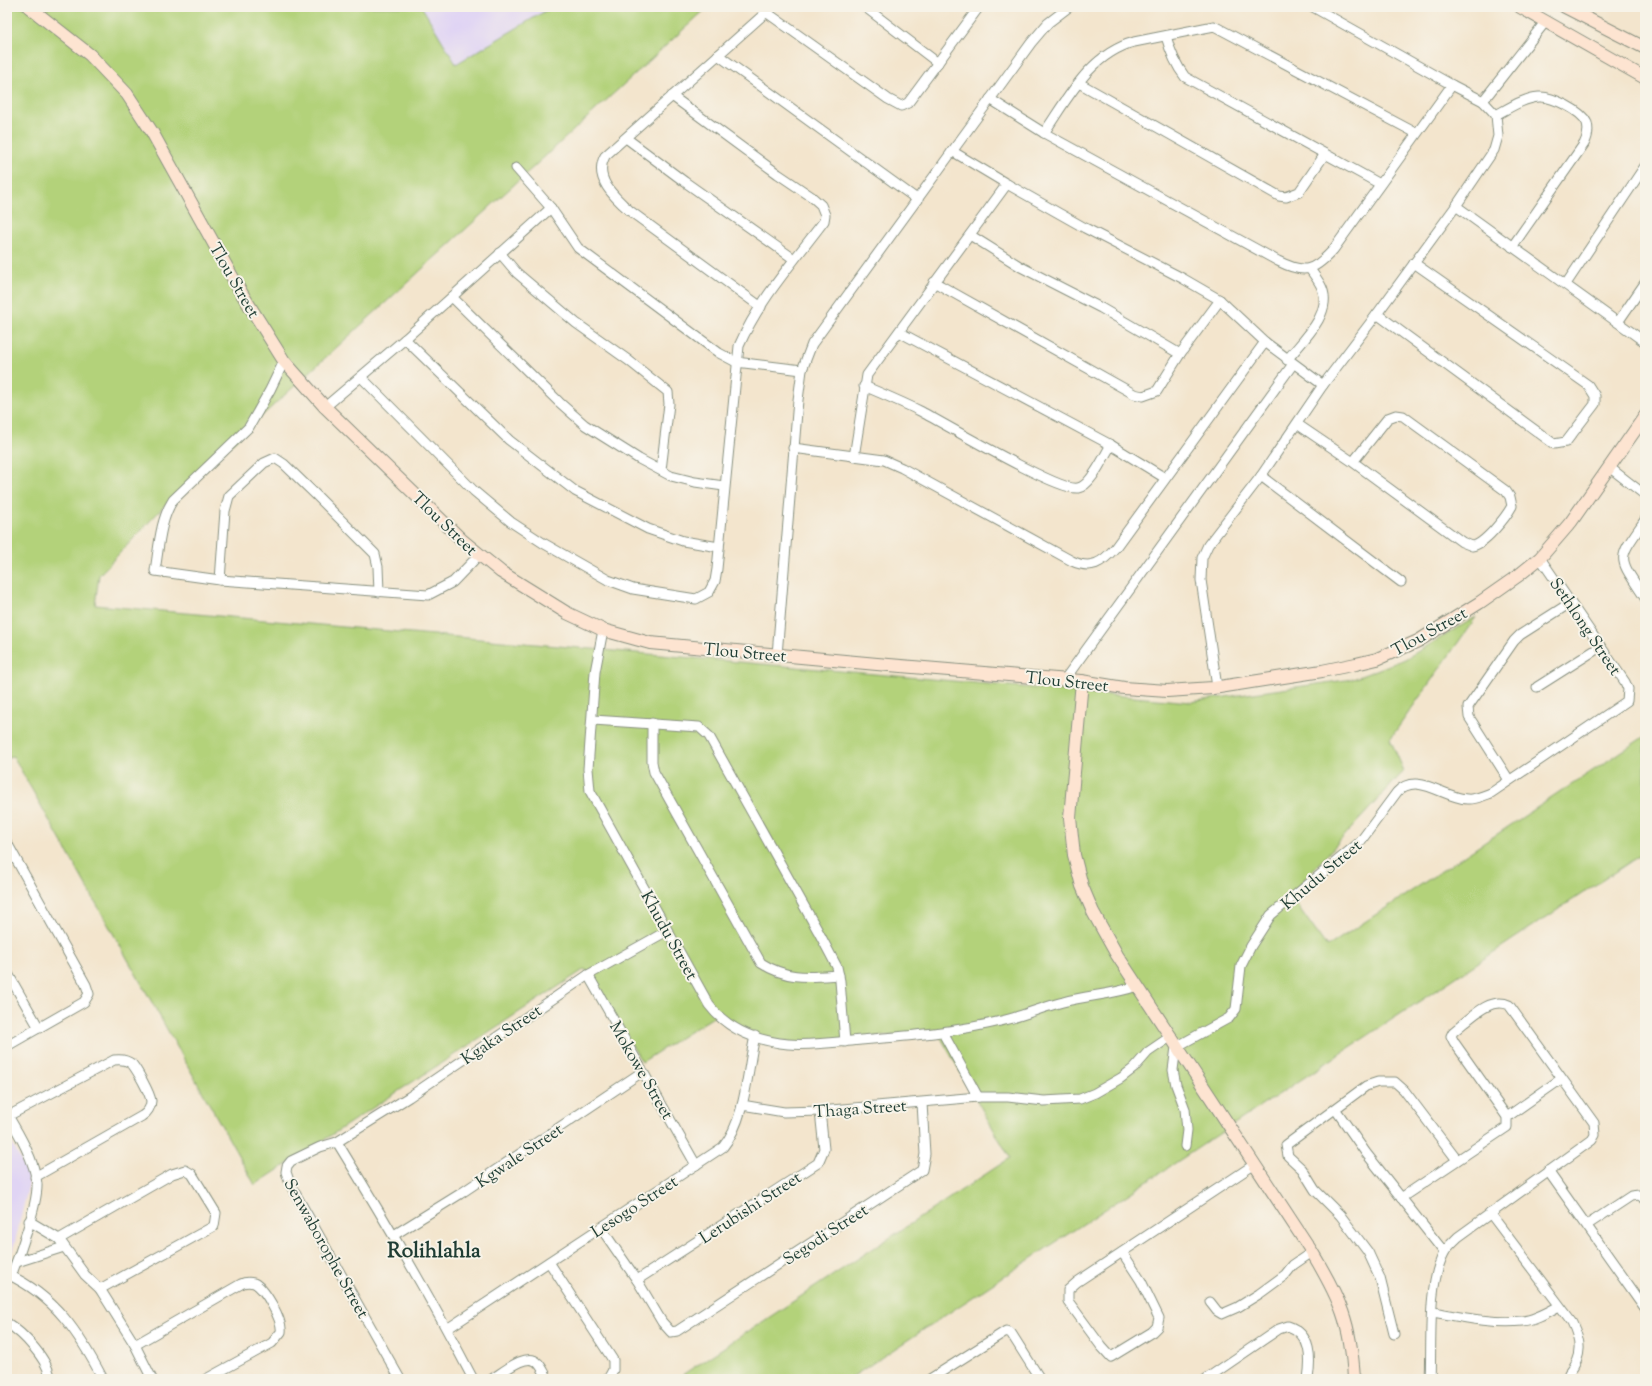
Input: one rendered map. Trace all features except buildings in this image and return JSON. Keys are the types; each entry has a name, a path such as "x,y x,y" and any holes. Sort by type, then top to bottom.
{"street":[{"name":"Tlou Street","path":"29,7 90,55 127,94 152,132 239,289 284,361 325,407 479,555 531,592 567,613 602,630 662,645 1065,679 1124,688 1167,691 1217,687 1322,671 1377,659 1399,651 1418,641 1479,603 1519,575 1540,558 1571,522 1645,416"},
{"path":"865,7 938,63"},
{"path":"777,655 793,448 802,370 808,351 828,320 918,200 1031,43 1048,23 1069,7"},
{"path":"1217,687 1201,580 1202,558 1208,545 1261,476 1323,385 1456,206 1494,150 1498,136 1496,115 1483,101 1313,7"},
{"path":"1520,7 1645,78"},
{"path":"1565,7 1645,48"},
{"path":"761,307 613,197 601,174 601,164 605,156 769,9 898,105 908,103 976,8"},
{"path":"1483,101 1546,21"},
{"path":"1044,133 1078,83 1099,60 1109,53 1123,46 1214,26 1222,28 1416,133"},
{"path":"1166,36 1171,53 1178,68 1185,76 1380,184"},
{"path":"718,55 918,200"},
{"path":"1078,83 1279,196 1286,197 1299,192 1325,154"},
{"path":"990,99 1044,133 1278,261 1292,268 1301,270 1310,269 1321,263 1333,250 1452,85"},
{"path":"362,378 474,491 511,522 543,543 613,582 633,589 679,598 700,598 709,592 715,581 736,362 739,346 746,329 794,259 825,218 824,210 821,205 672,96"},
{"path":"1496,115 1525,100 1541,97 1562,102 1586,121 1588,130 1588,136 1584,144 1512,247"},
{"path":"626,138 794,259"},
{"path":"952,151 1007,184 1086,228 1182,278 1220,300 1265,342 1323,385"},
{"path":"1566,284 1645,166"},
{"path":"516,168 551,208 578,248 719,352 736,362 802,370"},
{"path":"854,457 865,380 872,367 1007,184"},
{"path":"1456,206 1645,342"},
{"path":"325,407 362,378 551,208"},
{"path":"970,235 1021,266 1102,308 1180,354"},
{"path":"500,253 517,273 576,323 628,360 668,392 669,404 661,470"},
{"path":"1377,314 1554,444 1566,442 1594,404 1595,396 1588,385 1414,262"},
{"path":"1065,679 1290,362 1319,318 1325,304 1322,288 1310,269"},
{"path":"934,282 1134,394 1143,396 1157,390 1180,354 1220,300"},
{"path":"1618,322 1645,283"},
{"path":"452,297 574,416 639,459 661,470 684,480 724,486"},
{"path":"899,332 1111,445 1165,478"},
{"path":"405,339 509,440 575,491 648,529 683,541 719,547"},
{"path":"793,448 884,460 902,468 1081,565 1100,562 1107,557 1265,342"},
{"path":"284,361 270,390 249,427 174,500 169,507 163,525 155,571 220,580 428,595 453,582 479,555"},
{"path":"864,386 918,410 1026,468 1066,487 1077,488 1088,482 1111,445"},
{"path":"1297,424 1353,462 1462,542 1472,546 1481,542 1507,515 1512,506 1510,497 1506,491 1403,416 1396,415 1388,418 1353,462"},
{"path":"220,580 224,518 229,496 264,463 275,458 284,464 306,485 375,554 378,567 379,592"},
{"path":"1609,467 1645,495"},
{"path":"1261,476 1341,539 1401,582"},
{"path":"1645,520 1624,550 1622,557 1624,565 1645,598"},
{"name":"Sethlong Street","path":"1540,558 1624,682 1628,689 1628,696"},
{"path":"1509,780 1469,717 1468,707 1517,638 1570,603"},
{"name":"Khudu Street","path":"602,630 595,672 593,720 588,769 590,791 709,1006 717,1016 734,1028 755,1036 789,1044 845,1042 943,1033 1005,1020 1067,1000 1114,994 1137,986"},
{"path":"1537,686 1600,647"},
{"path":"1082,681 1070,818 1074,855 1082,886 1107,939 1173,1042 1255,1164 1332,1285 1345,1316 1353,1354 1354,1379"},
{"name":"Khudu Street","path":"978,1098 1008,1097 1044,1101 1085,1097 1122,1078 1134,1068 1148,1052 1228,1018 1236,1009 1241,966 1251,946 1271,914 1360,842 1400,789 1410,784 1421,785 1457,798 1468,800 1491,793 1622,706 1627,701 1628,696"},
{"path":"593,720 699,727 709,736 818,931 836,967 839,975 845,1042"},
{"path":"652,723 652,762 654,772 761,963 773,970 799,978 839,975"},
{"path":"7,843 86,985 89,994 84,1002 7,1046"},
{"name":"Kgaka Street","path":"337,1142 409,1097 588,975 667,931"},
{"path":"7,972 39,1028"},
{"name":"Mokowe Street","path":"588,975 696,1165"},
{"path":"1401,1198 1507,1127 1507,1117 1451,1036 1453,1032 1491,1004 1501,1002 1509,1005 1594,1123 1595,1135 1592,1140 1458,1237 1444,1252 1434,1280 1430,1379"},
{"path":"943,1033 978,1098"},
{"name":"Lesogo Street","path":"447,1329 723,1147 729,1140 742,1105 755,1036"},
{"path":"1173,1042 1173,1070 1176,1085 1185,1109 1187,1130 1185,1146"},
{"path":"36,1177 142,1116 150,1107 151,1100 132,1065 126,1061 114,1060 8,1115 36,1177 36,1189 29,1221 17,1262 9,1275 44,1295 65,1317 103,1379"},
{"name":"Kgwale Street","path":"394,1235 460,1194 642,1072"},
{"path":"1507,1117 1561,1079"},
{"path":"1394,1334 1380,1278 1368,1252 1340,1215 1315,1190 1302,1170 1288,1156 1286,1145 1371,1084 1386,1081 1395,1082 1404,1090 1457,1160"},
{"name":"Thaga Street","path":"742,1105 776,1111 820,1111 978,1098"},
{"name":"Segodi Street","path":"637,1280 662,1322 671,1332 677,1331 920,1172 924,1161 922,1103"},
{"path":"1336,1110 1401,1198 1444,1252"},
{"name":"Lerubishi Street","path":"637,1280 818,1163 824,1149 820,1111"},
{"path":"337,1142 394,1235 447,1329 472,1379"},
{"name":"Senwaborophe Street","path":"337,1142 320,1147 291,1161 287,1166 285,1174 400,1379"},
{"path":"1122,1252 1141,1281 1160,1318 1157,1327 1152,1332 1112,1357 1101,1346 1068,1301 1068,1290 1077,1282 1122,1252 1255,1164"},
{"path":"59,1239 172,1174 185,1170 192,1174 216,1213 216,1221 213,1227 100,1288"},
{"path":"1548,1171 1645,1308"},
{"path":"1587,1225 1631,1196 1640,1195 1645,1199"},
{"path":"1490,1213 1572,1322 1580,1344 1579,1355 1569,1373"},
{"path":"29,1221 59,1239 85,1275 100,1288 135,1345 152,1379"},
{"path":"601,1228 637,1280"},
{"path":"17,1262 64,1247"},
{"path":"1210,1302 1217,1311 1222,1314 1238,1307 1285,1275 1312,1252"},
{"path":"549,1262 610,1355 614,1365 608,1379"},
{"path":"135,1345 241,1284 246,1282 255,1284 266,1296 278,1317 281,1332 272,1343 206,1379"},
{"path":"1433,1312 1523,1322 1544,1315 1559,1306"},
{"path":"7,1323 17,1330 34,1348 48,1370 50,1379"},
{"path":"1206,1379 1279,1329 1288,1326 1299,1333 1310,1349 1311,1358 1308,1379"},
{"path":"930,1379 1006,1330 1011,1333 1040,1379"},
{"path":"492,1379 521,1360 529,1359 537,1362 548,1379"}],"shaded area":[{"path":"422,7 552,7 456,65"},
{"path":"7,1134 26,1170 29,1183 13,1250 7,1255"}],"green space":[{"path":"7,7 422,7 456,64 552,7 708,7 168,502 99,575 95,605 1190,702 1353,679 1405,659 1476,617 1390,739 1404,771 1290,895 1327,947 1645,736 1645,852 849,1379 676,1379 1010,1158 937,1031 802,1044 756,1038 718,1014 642,1062 585,969 255,1185 13,756 7,759"}],"district":[{"name":"Rolihlahla","path":"434,1250"}]}
